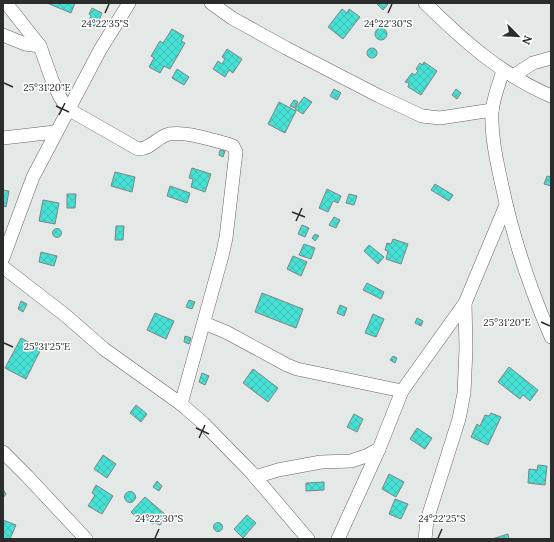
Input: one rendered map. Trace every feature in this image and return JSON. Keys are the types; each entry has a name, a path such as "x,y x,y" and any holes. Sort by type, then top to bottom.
{"street":[{"path":"6,3 40,46 52,80 60,97 68,109 138,149 148,147 159,138 169,134 179,134 228,144 235,149 236,165 226,238 181,404"},
{"path":"3,258 33,177 100,50 129,3"},
{"path":"211,3 232,18 286,48 379,96 422,116 440,118 492,110"},
{"path":"425,3 450,28 508,73 551,96"},
{"path":"3,35 25,44 40,46"},
{"path":"551,58 533,63 508,73 492,110 494,142 506,206 529,283 551,337"},
{"path":"3,138 56,132"},
{"path":"338,539 402,391 465,303 506,206"},
{"path":"3,267 65,315 104,349 181,404 218,437 255,477 308,539"},
{"path":"425,539 427,520 459,419 464,393 466,349 465,303"},
{"path":"204,323 226,332 297,369 402,391"},
{"path":"255,477 278,470 321,462 351,461 366,456 378,449"},
{"path":"3,452 28,476 86,539"}],"building":[{"path":"47,3 75,3 71,13"},
{"path":"376,3 387,3 388,4 383,10"},
{"path":"92,8 102,13 96,27 88,23 91,16 89,14"},
{"path":"342,9 347,13 349,9 360,17 343,39 328,27"},
{"path":"381,28 385,30 387,34 385,38 381,40 377,38 375,34 377,30"},
{"path":"172,29 184,36 181,41 185,43 170,69 164,66 160,73 149,67 154,58 151,56 160,41 163,43"},
{"path":"370,48 374,48 376,49 376,57 370,58 367,55 367,51"},
{"path":"227,49 242,59 233,73 229,70 225,77 213,69 218,61 222,64 225,59 222,57"},
{"path":"424,62 437,71 421,95 408,87 409,83 405,82 412,73 415,75 418,71 416,69 420,63 422,65"},
{"path":"177,69 189,77 184,85 172,78"},
{"path":"334,89 341,93 337,100 330,96"},
{"path":"456,89 461,93 457,99 452,95"},
{"path":"304,97 312,102 303,114 295,109"},
{"path":"294,100 298,102 295,108 290,106"},
{"path":"279,102 296,111 285,133 268,124"},
{"path":"220,150 225,151 223,157 219,155"},
{"path":"192,168 211,174 205,192 191,187 193,179 189,178"},
{"path":"115,172 135,177 132,192 111,186"},
{"path":"547,176 551,177 551,186 544,184"},
{"path":"435,184 453,195 449,201 431,190"},
{"path":"170,186 190,193 187,203 167,196"},
{"path":"327,189 341,196 338,203 333,201 328,212 319,208"},
{"path":"3,190 9,191 6,207 3,206"},
{"path":"67,194 76,194 75,208 67,208"},
{"path":"349,194 357,196 354,205 346,203"},
{"path":"43,200 59,203 55,224 39,221"},
{"path":"334,217 340,220 336,228 329,225"},
{"path":"302,225 309,228 305,237 298,234"},
{"path":"116,226 124,226 123,240 115,240"},
{"path":"57,228 62,233 57,238 52,233"},
{"path":"315,234 319,236 315,241 312,238"},
{"path":"393,239 408,244 401,264 386,259 388,251 385,250 387,243 391,244"},
{"path":"304,244 315,248 311,259 299,255"},
{"path":"369,245 384,257 378,264 364,251"},
{"path":"41,252 57,256 54,266 39,262"},
{"path":"293,256 307,262 301,276 287,269"},
{"path":"367,283 384,292 381,299 363,290"},
{"path":"262,293 303,309 296,328 255,312"},
{"path":"189,300 195,302 192,309 186,307"},
{"path":"21,301 27,304 23,312 18,309"},
{"path":"340,305 347,308 344,316 337,313"},
{"path":"155,313 174,321 166,339 147,330"},
{"path":"373,314 384,319 376,337 365,333"},
{"path":"417,318 423,321 421,326 415,323"},
{"path":"185,336 191,338 189,344 184,342"},
{"path":"21,338 41,349 26,379 5,368"},
{"path":"393,356 397,358 395,363 390,360"},
{"path":"509,367 538,390 530,401 523,395 520,399 498,382"},
{"path":"253,369 278,388 268,402 243,383"},
{"path":"202,373 209,376 205,385 199,382"},
{"path":"136,405 147,414 141,422 130,413"},
{"path":"491,413 501,417 488,445 471,437 477,424 480,426 485,415 489,416"},
{"path":"354,414 363,419 357,432 347,427"},
{"path":"417,428 432,438 425,449 410,439"},
{"path":"103,455 116,464 107,478 94,469"},
{"path":"538,465 547,466 545,485 528,483 529,469 537,470"},
{"path":"389,474 404,482 396,497 382,489"},
{"path":"157,481 162,486 159,491 153,487"},
{"path":"324,482 324,490 306,491 306,483"},
{"path":"96,485 113,496 102,514 88,506 95,495 92,493"},
{"path":"3,489 6,494 3,498"},
{"path":"130,491 134,493 136,497 134,501 130,503 126,501 124,497 126,493"},
{"path":"145,497 166,515 160,525 155,523 152,524 143,516 139,520 131,512"},
{"path":"395,499 408,504 401,519 389,514"},
{"path":"247,515 256,523 243,538 234,529"},
{"path":"3,520 16,525 10,539 3,539"},
{"path":"216,523 220,523 222,527 220,531 216,531 214,529 214,525"},
{"path":"508,534 509,539 492,539"}]}
